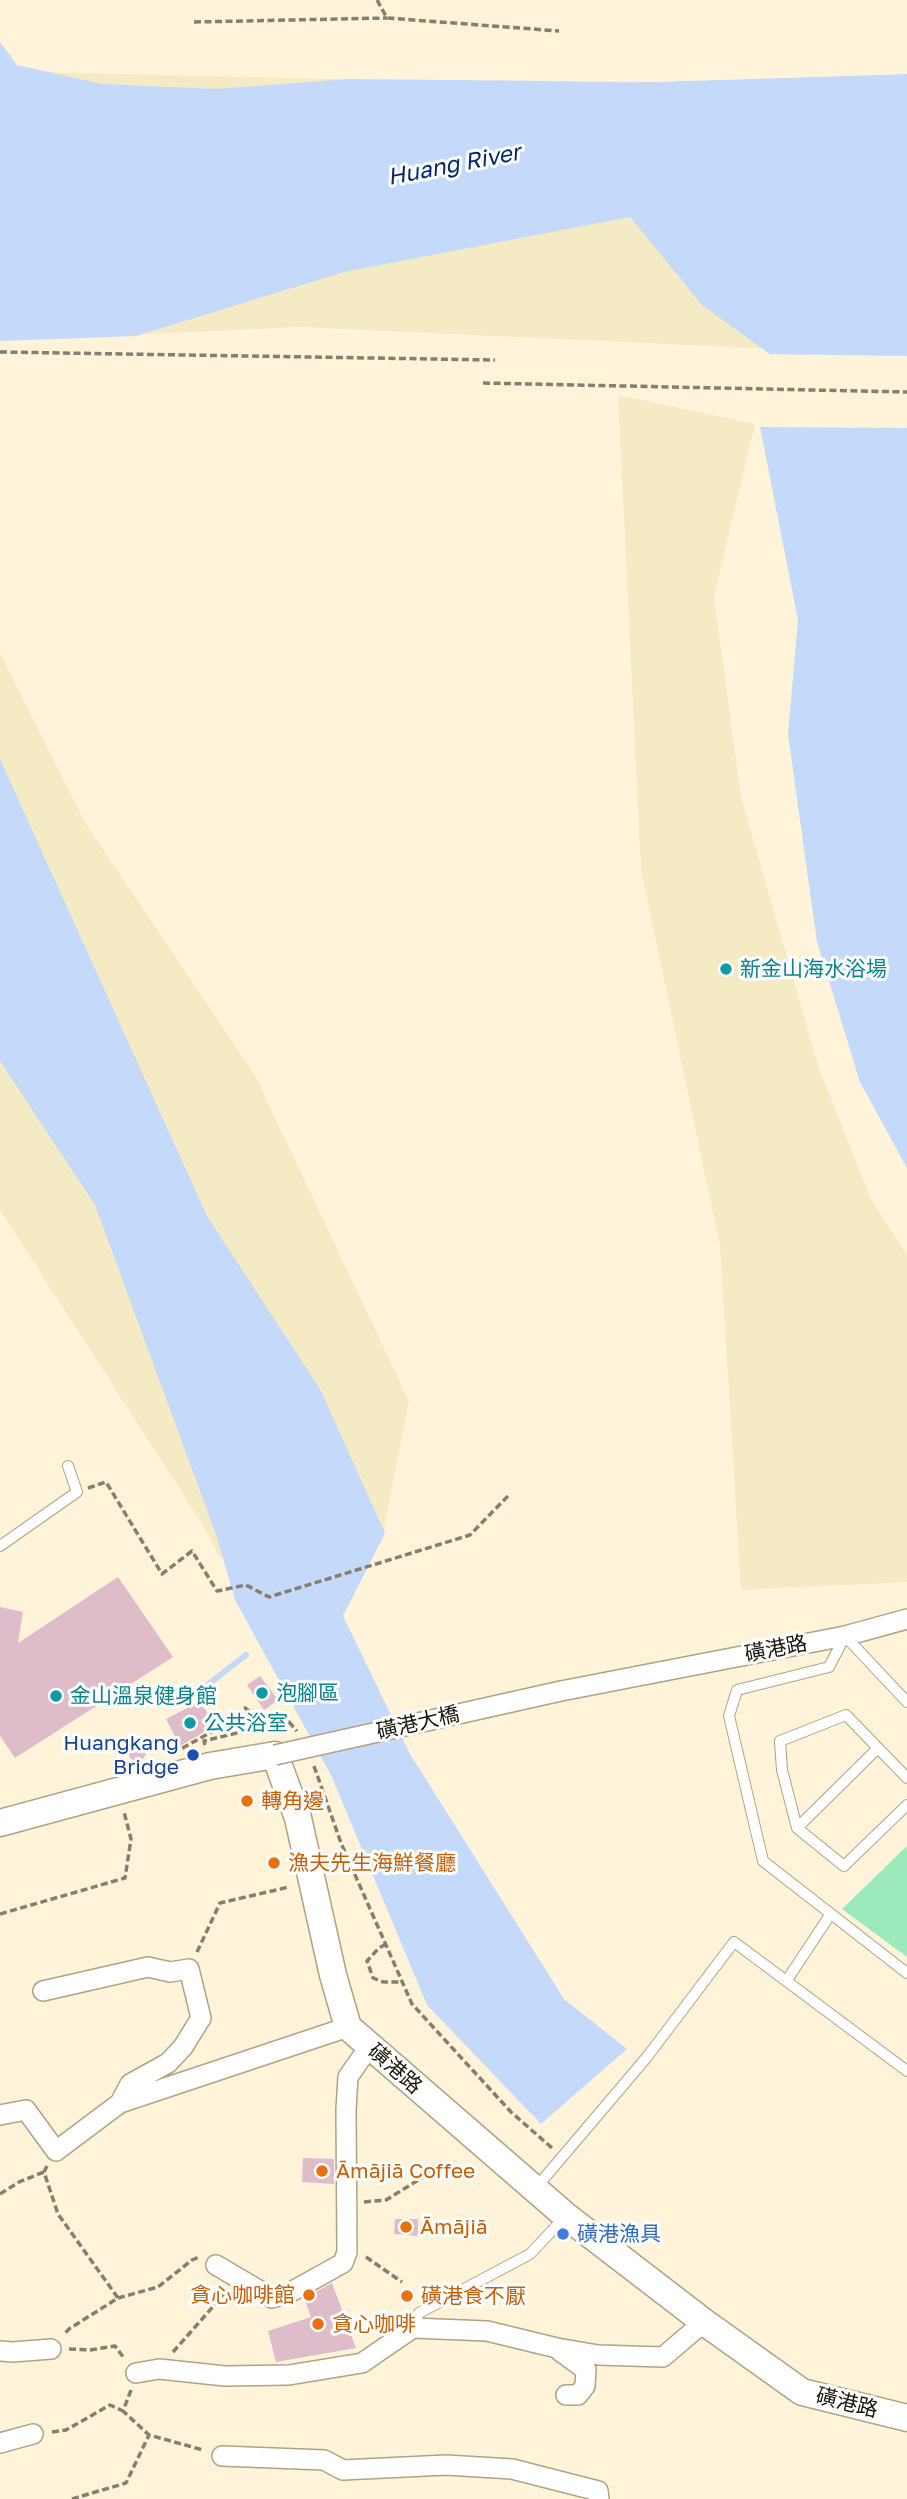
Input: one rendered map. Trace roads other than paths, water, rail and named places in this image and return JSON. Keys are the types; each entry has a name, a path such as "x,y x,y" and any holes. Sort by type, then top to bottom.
{"street":[{"name":"磺港路","path":"561,1691 845,1636 907,1619"},
{"name":"磺港大橋","path":"275,1755 561,1691"},
{"name":"磺港路","path":"275,1755 298,1818 333,1975 348,2026 566,2216 704,2322 802,2392 907,2418"},
{"path":"0,1823 210,1766 275,1755"},
{"path":"43,1992 148,1967 170,1972 189,1969 201,2018 183,2047 168,2063 130,2084 120,2102"},
{"path":"0,2115 26,2110 56,2151 120,2102 348,2026"},
{"path":"216,2265 272,2298 289,2292 342,2263 347,2252 348,2077 369,2047"},
{"path":"135,2373 159,2369 225,2376 289,2375 362,2363 413,2328 488,2331 556,2348 598,2355 663,2357 704,2322"},
{"path":"0,2351 51,2348"},
{"path":"556,2348 586,2370 585,2386 578,2395 566,2395"},
{"path":"0,2443 33,2434"},
{"path":"222,2456 324,2460 343,2469 446,2465 512,2469 598,2491 599,2499"}],"lane":[{"path":"0,1546 77,1492 68,1466"},
{"path":"907,1702 845,1636 829,1667 737,1690 729,1716 762,1861 907,1973"},
{"path":"907,1778 846,1715 780,1741 782,1770 797,1828 844,1866 907,1805"},
{"path":"797,1828 878,1748"},
{"path":"787,1980 830,1915"},
{"path":"535,2190 647,2057 734,1942 907,2071"},
{"path":"413,2328 419,2313 530,2254 566,2216"}],"water":[{"name":"Huang River","path":"0,42 17,65 102,84 217,89 348,79 652,82 907,74 907,369 782,363 702,305 630,217 344,272 136,336 0,341"},
{"path":"760,427 907,428 907,1168 860,1082 817,942 788,734 798,620"},
{"path":"0,759 207,1216 320,1389 385,1533 343,1616 410,1754 564,1999 627,2049 541,2124 427,2005 331,1775 235,1600 218,1540 95,1205 0,1061"}],"waterway":[{"path":"199,1700 196,1694 246,1655"}],"place":[{"name":"新金山海水浴場","path":"726,969"},
{"name":"泡腳區","path":"262,1693"},
{"name":"金山溫泉健身館","path":"56,1696"},
{"name":"公共浴室","path":"190,1723"},
{"name":"Huangkang Bridge","path":"193,1755"},
{"name":"轉角邊","path":"247,1801"},
{"name":"漁夫先生海鮮餐廳","path":"274,1863"},
{"name":"Āmājiā Coffee","path":"322,2171"},
{"name":"Āmājiā","path":"406,2227"},
{"name":"磺港漁具","path":"563,2234"},
{"name":"貪心咖啡館","path":"309,2295"},
{"name":"磺港食不厭","path":"407,2296"},
{"name":"貪心咖啡","path":"318,2324"}]}
